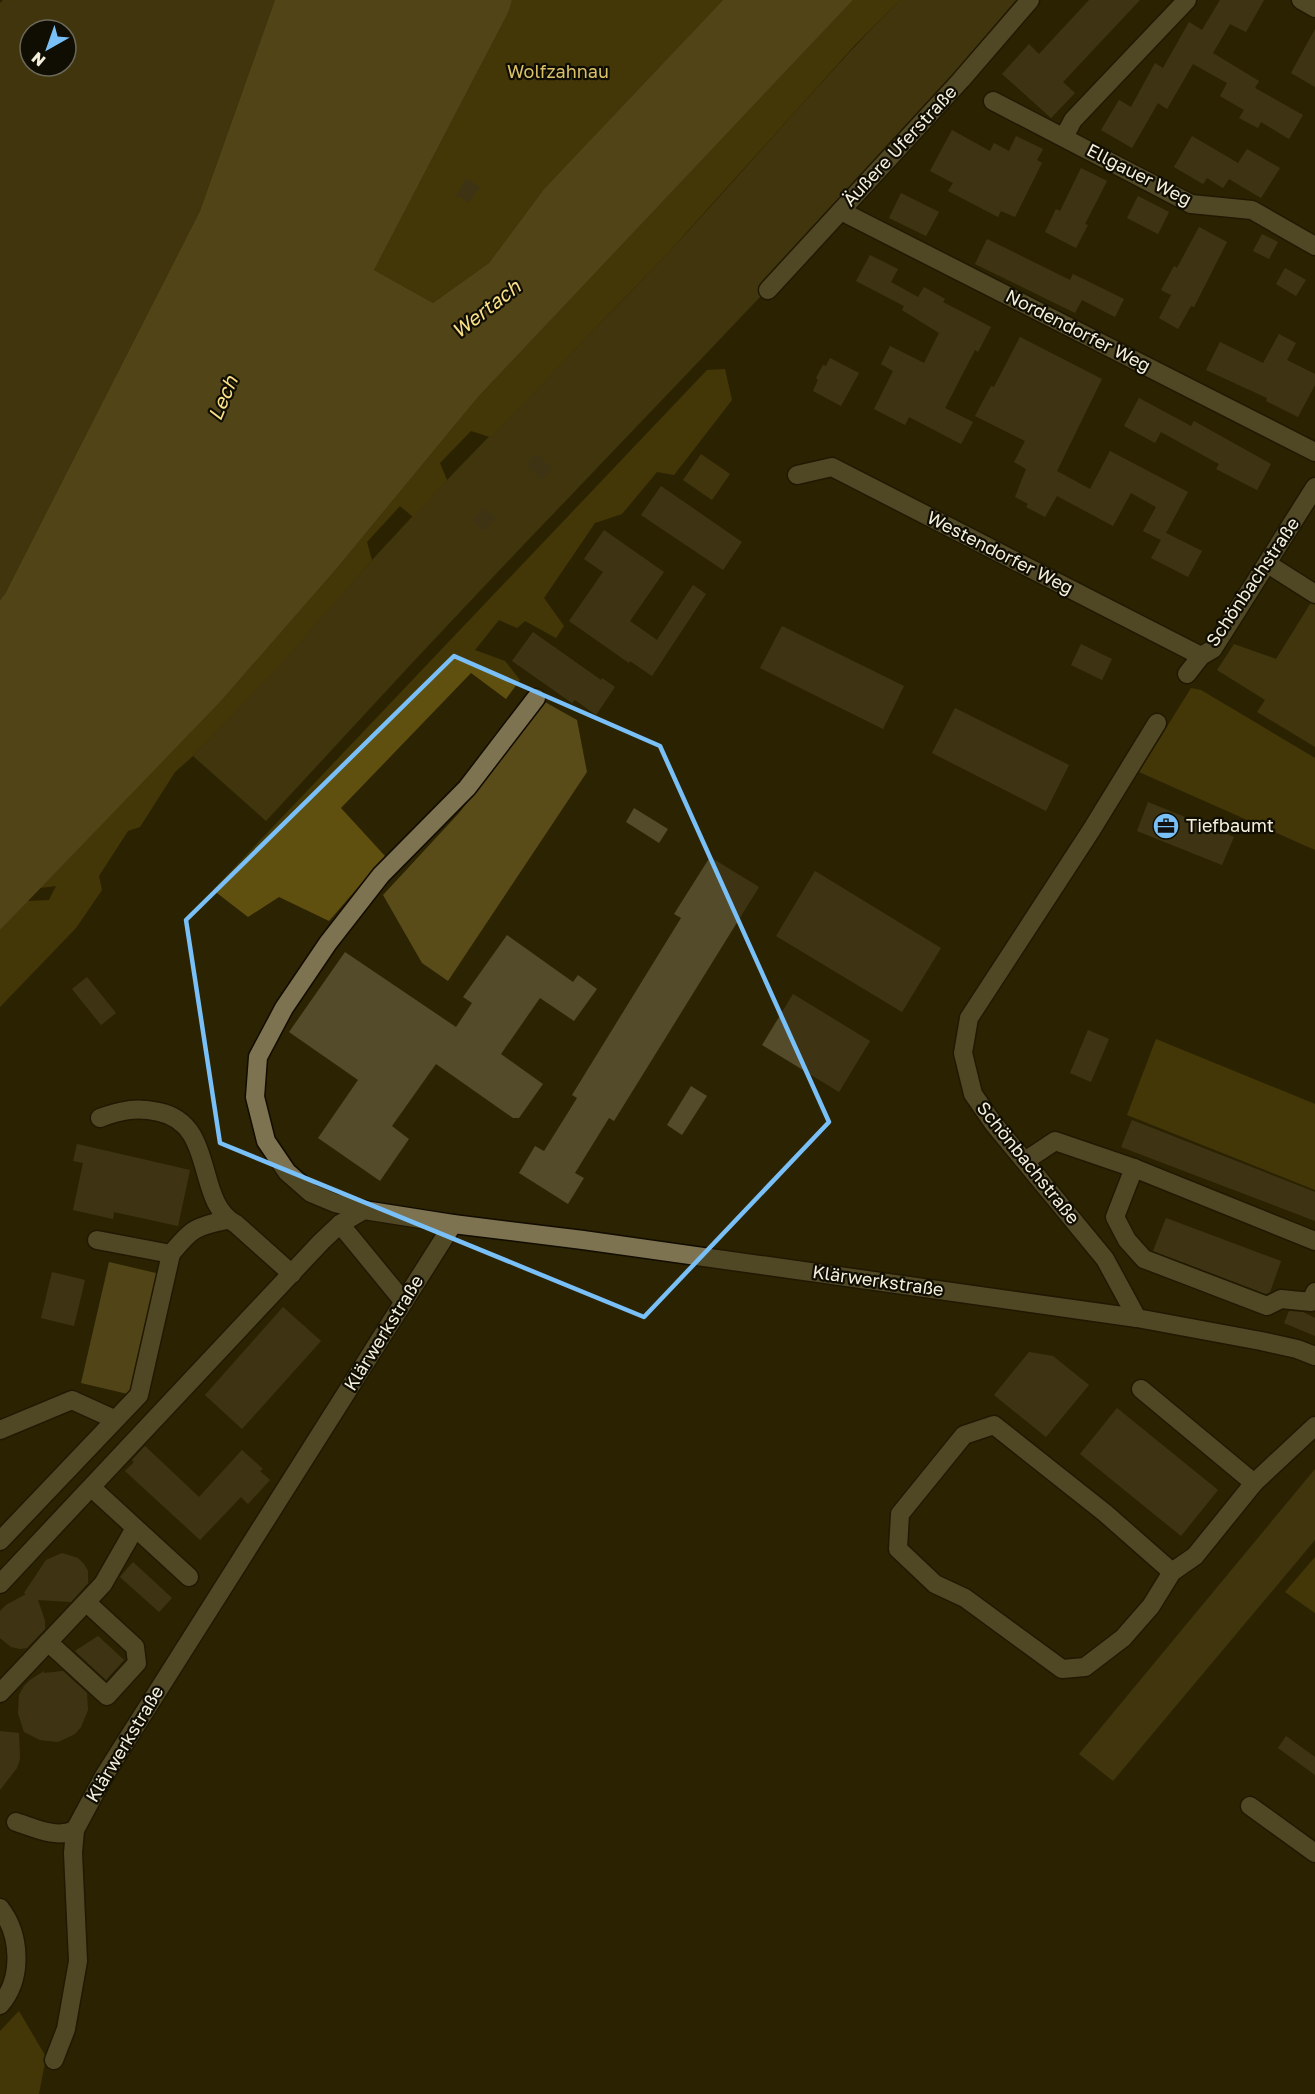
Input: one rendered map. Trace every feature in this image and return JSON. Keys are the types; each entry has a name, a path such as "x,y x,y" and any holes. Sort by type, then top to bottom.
{"street":[{"name":"Äußere Uferstraße","path":"768,290 961,80 1030,0"},
{"name":"Ellgauer Weg","path":"1064,136 1073,120 1187,0"},
{"path":"1301,0 1315,8"},
{"name":"Ellgauer Weg","path":"993,101 1191,204 1252,210 1315,246"},
{"name":"Nordendorfer Weg","path":"841,211 1315,452"},
{"name":"Westendorfer Weg","path":"797,475 832,467 1201,656"},
{"name":"Schönbachstraße","path":"1187,674 1201,656 1212,649 1315,487"},
{"path":"1268,564 1315,594"},
{"path":"453,1224 364,1210 335,1203 311,1193 287,1172 266,1141 255,1097 258,1058 284,1008 328,943 374,883 467,788 536,698"},
{"name":"Schönbachstraße","path":"1137,1318 1105,1258 993,1124 973,1094 963,1053 969,1018 1157,723"},
{"path":"100,1118 119,1110 142,1108 165,1113 182,1122 192,1134 216,1203 227,1220 236,1224 292,1274"},
{"path":"1025,1161 1055,1141 1134,1167 1315,1241"},
{"path":"1134,1167 1115,1217 1127,1240 1144,1259 1267,1306 1281,1299 1311,1302 1315,1292"},
{"path":"0,1584 340,1224 364,1210"},
{"path":"0,1541 139,1395 171,1254 180,1242 200,1225 227,1220"},
{"path":"340,1224 404,1302"},
{"name":"Klärwerkstraße","path":"54,2060 66,2029 78,1961 73,1853 75,1830 110,1766 453,1224 630,1246 1137,1318"},
{"path":"97,1240 171,1254"},
{"path":"1137,1318 1261,1341 1297,1349 1315,1356"},
{"path":"1141,1389 1254,1483"},
{"path":"0,1430 72,1400 114,1419"},
{"path":"1172,1572 1105,1513 994,1425 964,1435 900,1514 898,1549 935,1584 965,1598 1062,1669 1085,1667 1124,1638 1151,1606 1172,1572 1196,1556 1254,1483 1315,1426"},
{"path":"92,1488 189,1577"},
{"path":"0,1693 103,1584 135,1528"},
{"path":"48,1642 107,1696 137,1663 135,1647 86,1602"},
{"path":"1251,1806 1315,1852"},
{"path":"16,1822 55,1834 67,1834 75,1830"},
{"path":"0,1908 6,1915 17,1961 16,1977 7,1997 0,2005"}],"highlighted area":[{"path":"454,656 660,746 829,1122 644,1317 220,1143 186,920"}],"shaded area":[{"path":"3,0 275,0 200,211 0,600 0,3"},
{"path":"900,0 1030,0 914,131 736,323 482,589 266,821 193,756 415,514 664,257"},
{"path":"701,454 730,474 712,500 683,480"},
{"path":"1312,601 1315,603 1315,747 1257,712 1265,700 1217,670 1234,644 1276,659"},
{"path":"545,702 577,720 587,772 448,981 422,963 383,895 459,813"},
{"path":"1315,1469 1315,1540 1113,1781 1079,1754"}],"green space":[{"name":"Wolfzahnau","path":"512,0 723,0 544,189 489,263 433,303 374,270 509,11"},
{"path":"853,0 900,0 856,44 667,254 490,437 471,431 440,463 447,480 413,517 400,506 367,542 372,560 273,672 175,772 140,827 128,831 99,876 102,890 76,928 0,1007 0,930 27,901 49,900 56,886 40,888 221,701 337,568 478,397"},
{"path":"725,369 732,400 674,475 657,472 622,514 595,523 544,598 564,626 556,638 525,621 517,628 499,620 475,650 505,661 520,680 506,699 471,673 341,808 385,856 329,921 279,897 248,917 213,890 707,370"},
{"path":"1191,688 1201,690 1315,758 1315,850 1139,772"},
{"path":"1156,1039 1315,1104 1315,1190 1127,1115"},
{"path":"1315,1557 1315,1613 1285,1592"},
{"path":"19,2011 46,2057 39,2094 0,2094 0,2031"}],"water":[{"path":"275,0 512,0 509,11 374,270 433,303 489,263 544,189 723,0 853,0 478,397 337,568 221,701 0,930 0,600 200,211"},
{"path":"109,1262 160,1274 132,1395 81,1383"}],"building":[{"path":"1089,0 1140,0 1063,82 1075,93 1051,118 1002,74 1029,44 1039,54"},
{"path":"1220,0 1264,0 1246,32 1230,24 1213,53 1259,81 1255,88 1303,115 1289,139 1261,122 1258,128 1239,118 1244,110 1220,96 1227,83 1193,64 1167,109 1158,103 1132,148 1101,130 1119,100 1131,107 1155,63 1163,68 1189,22 1202,30"},
{"path":"1315,29 1315,87 1291,73"},
{"path":"952,130 990,151 994,143 1009,151 1016,136 1043,149 1037,160 1042,163 1015,217 1001,211 998,217 948,191 953,183 930,171"},
{"path":"1192,136 1238,163 1247,149 1280,168 1261,198 1229,179 1223,188 1207,178 1203,184 1174,167"},
{"path":"1081,168 1107,181 1085,224 1088,225 1076,248 1045,232 1056,209 1060,211"},
{"path":"466,178 480,187 469,203 456,195"},
{"path":"901,193 939,212 926,236 889,218"},
{"path":"1138,196 1169,212 1158,234 1127,218"},
{"path":"1199,227 1227,242 1194,307 1191,306 1178,329 1159,318 1171,295 1161,290 1174,266 1177,268"},
{"path":"1262,234 1278,242 1269,259 1253,251"},
{"path":"987,239 1070,280 1073,274 1124,299 1115,317 1082,300 1075,313 975,264"},
{"path":"870,255 898,269 891,282 918,297 924,287 945,299 943,302 991,327 978,352 975,350 945,408 973,422 961,444 909,417 905,425 874,409 893,371 881,364 890,346 924,363 939,333 902,310 904,306 856,281"},
{"path":"1285,268 1306,280 1296,296 1276,284"},
{"path":"1279,334 1296,343 1287,360 1315,374 1315,385 1298,417 1266,401 1267,398 1206,370 1220,342 1263,363"},
{"path":"1020,337 1102,379 1057,471 1090,489 1110,451 1188,492 1166,533 1202,551 1188,577 1151,558 1161,540 1143,531 1156,507 1131,493 1113,526 1057,496 1045,517 1026,507 1028,504 1015,497 1026,469 1014,462 1025,441 975,416 991,386 994,387"},
{"path":"830,358 859,373 841,406 813,391 818,380 816,378"},
{"path":"1139,398 1191,426 1194,421 1271,464 1257,490 1216,469 1219,464 1161,432 1155,443 1124,426"},
{"path":"536,454 552,468 542,480 526,465"},
{"path":"661,486 742,542 723,570 641,515"},
{"path":"485,508 496,518 483,531 472,520"},
{"path":"604,530 664,572 630,621 657,640 693,585 706,594 652,676 630,661 629,663 569,621 603,572 584,559"},
{"path":"782,626 904,686 883,729 760,668"},
{"path":"533,632 601,680 602,678 615,687 596,715 575,700 572,703 512,661"},
{"path":"1081,644 1112,659 1102,680 1071,665"},
{"path":"955,708 1069,765 1046,811 932,753"},
{"path":"1148,802 1234,837 1222,865 1137,831"},
{"path":"634,808 668,829 659,843 626,822"},
{"path":"710,857 759,887 614,1121 609,1118 575,1173 584,1178 568,1204 519,1173 535,1146 544,1151 577,1098 572,1095 681,918 674,914"},
{"path":"815,871 941,948 902,1012 776,936"},
{"path":"507,935 573,982 578,975 597,989 574,1021 540,998 501,1054 543,1084 519,1118 513,1118 436,1064 392,1126 409,1139 380,1181 318,1138 358,1080 289,1032 345,952 456,1027 472,1003 463,997"},
{"path":"87,977 116,1013 101,1025 72,989"},
{"path":"793,994 870,1041 839,1092 762,1045"},
{"path":"1088,1030 1109,1039 1091,1082 1070,1073"},
{"path":"691,1086 707,1096 682,1135 667,1125"},
{"path":"1132,1120 1315,1192 1315,1221 1121,1147"},
{"path":"77,1144 190,1170 178,1226 114,1212 113,1219 73,1210 83,1163 73,1161"},
{"path":"1166,1218 1281,1261 1270,1292 1266,1294 1153,1251"},
{"path":"52,1272 85,1280 74,1326 41,1318"},
{"path":"283,1307 321,1341 242,1429 205,1395"},
{"path":"1289,1311 1303,1312 1315,1318 1315,1336 1284,1323"},
{"path":"1029,1352 1053,1356 1089,1385 1046,1437 994,1395"},
{"path":"1117,1408 1218,1490 1181,1536 1080,1454"},
{"path":"145,1446 199,1497 242,1450 263,1469 260,1471 270,1480 248,1504 241,1497 200,1540 125,1471"},
{"path":"62,1553 78,1558 84,1564 88,1571 88,1583 71,1602 38,1600 45,1621 45,1629 27,1648 11,1647 0,1638 0,1611 26,1594 24,1593 46,1560"},
{"path":"133,1562 172,1598 159,1612 120,1577"},
{"path":"98,1636 124,1660 106,1680 75,1651"},
{"path":"44,1671 44,1673 63,1671 87,1693 88,1710 81,1727 75,1734 58,1742 40,1740 24,1732 18,1713 19,1695 24,1686"},
{"path":"0,1731 19,1733 20,1759 17,1768 0,1790"},
{"path":"1286,1736 1315,1757 1315,1775 1278,1748"}],"place":[{"name":"Tiefbaumt","path":"1166,826"}],"water label":[{"name":"Wertach","path":"486,309"},
{"name":"Lech","path":"223,398"}]}
